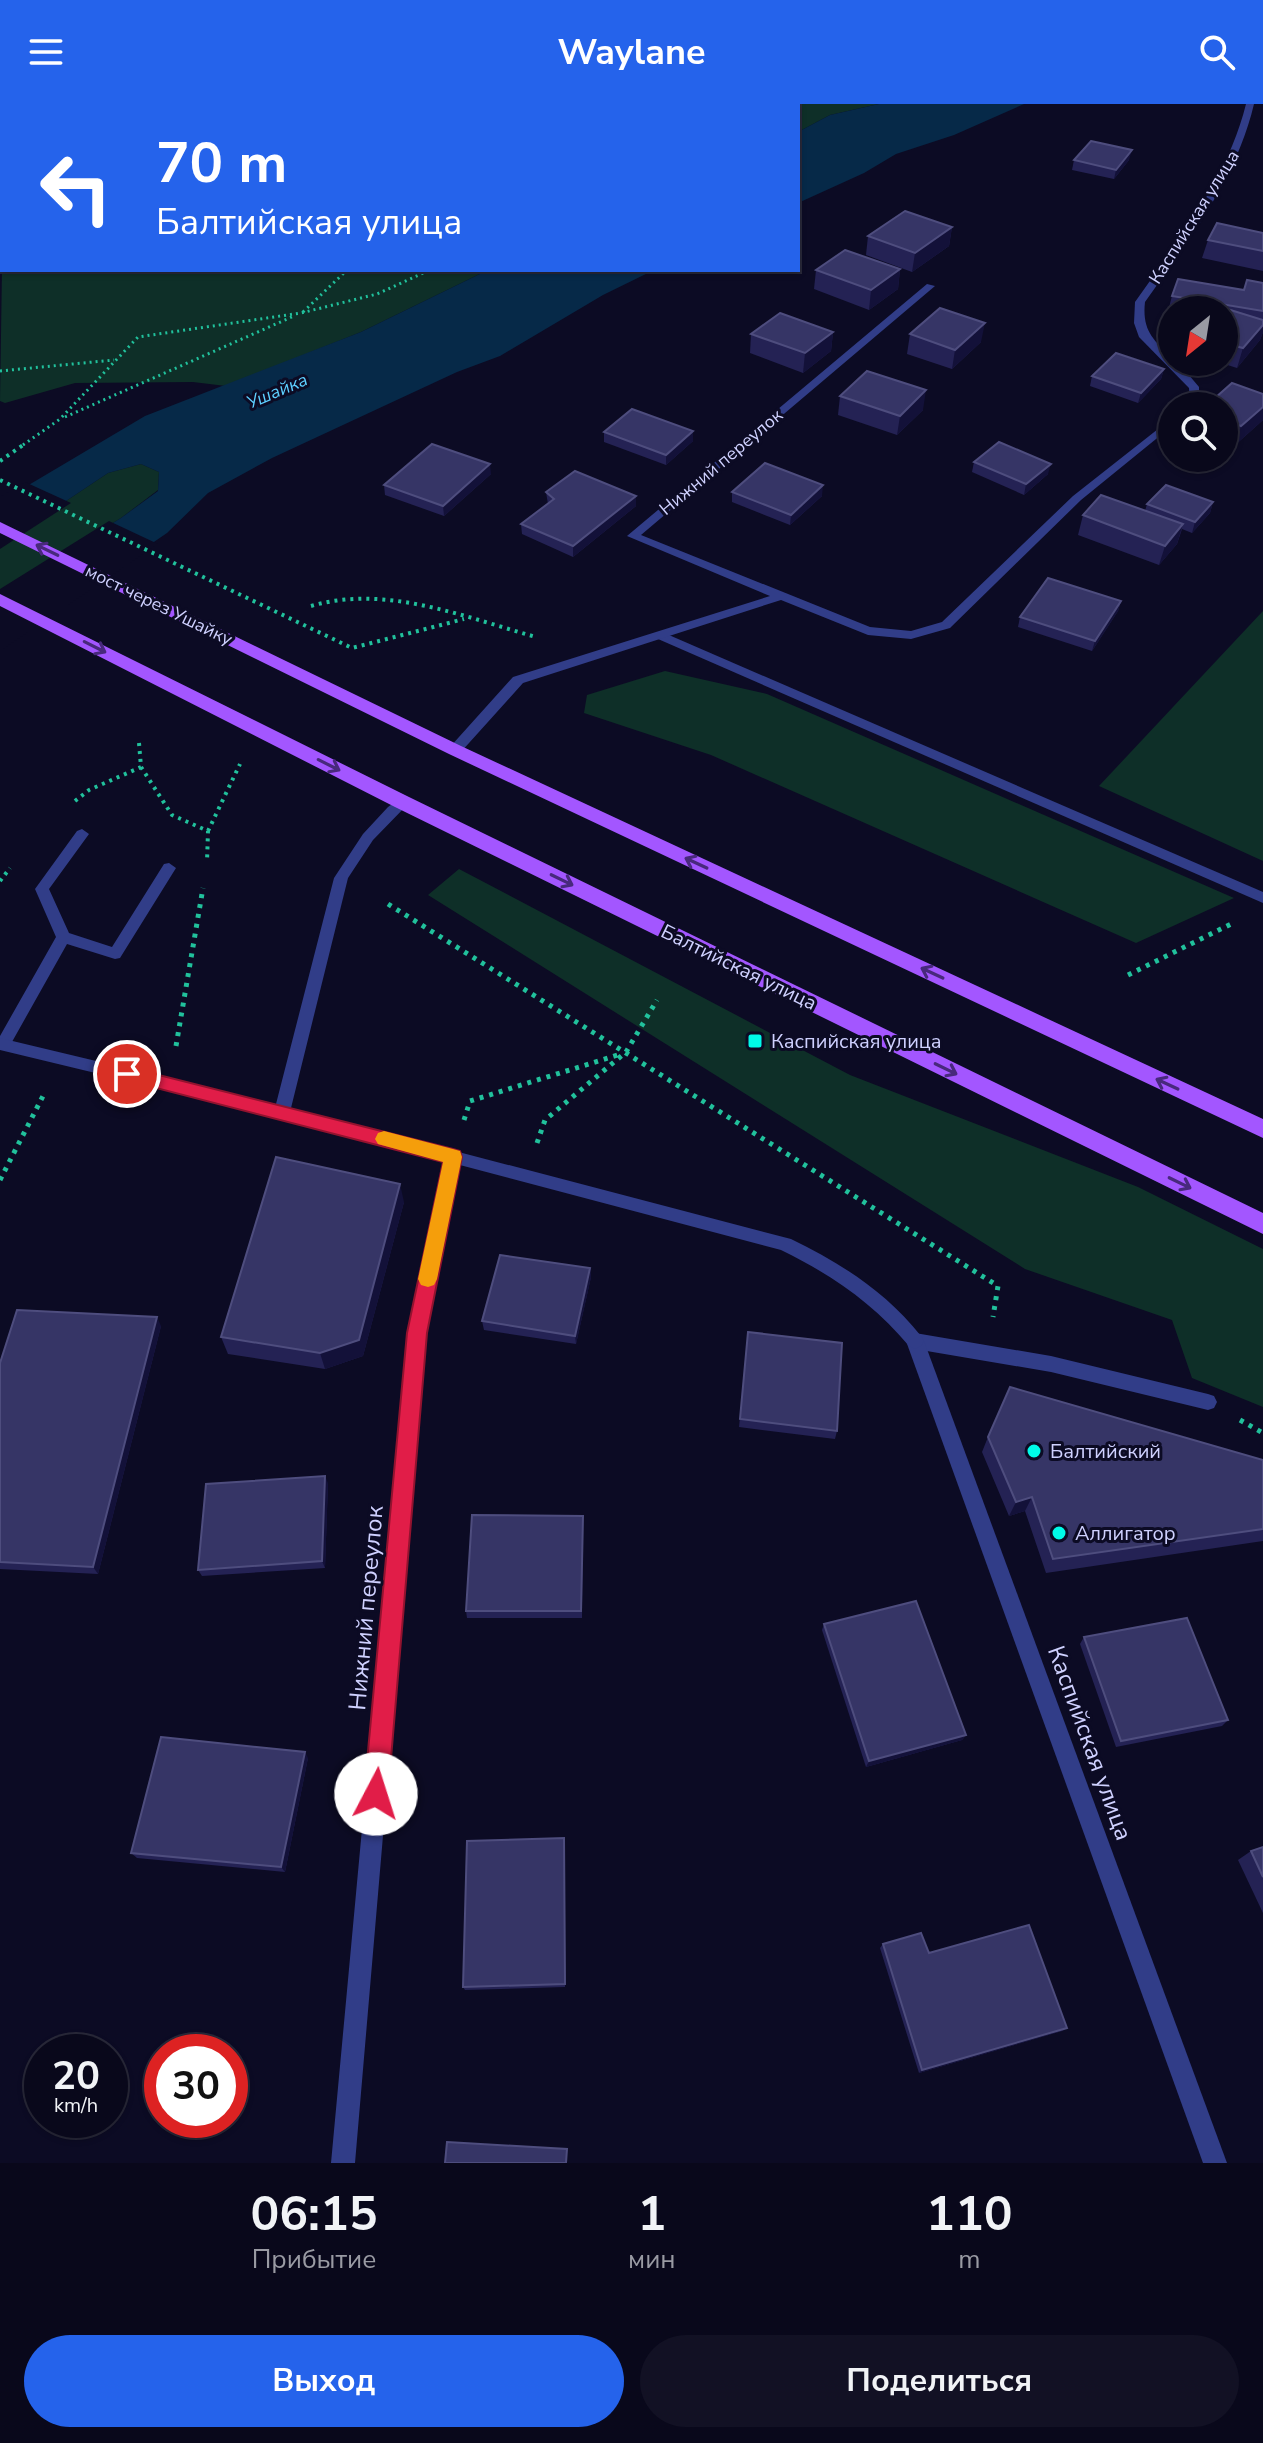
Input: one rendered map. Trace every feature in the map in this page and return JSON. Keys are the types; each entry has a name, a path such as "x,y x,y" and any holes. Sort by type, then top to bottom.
{"main road":[{"name":"мост через Ушайку","path":"0,527 455,750"},
{"name":"Балтийская улица","path":"0,599 402,802 1263,1224"},
{"path":"455,750 1263,1129"}],"street":[{"name":"Каспийская улица","path":"1158,351 1147,342 1136,322 1140,302 1219,184 1244,136 1250,104"},
{"name":"Нижний переулок","path":"779,597 633,536 930,286"},
{"path":"455,750 518,680 779,597 868,631 911,635 946,625 1077,498 1158,432"},
{"path":"662,636 1263,898"},
{"path":"282,1112 341,878 355,851 373,828 402,802"},
{"path":"82,834 42,889 63,937 115,954 169,868"},
{"path":"63,937 1,1044 282,1112 785,1244 856,1283 892,1310 915,1341 1051,1364 1208,1402"},
{"name":"Нижний переулок","path":"343,2163 417,1333 453,1157"},
{"name":"Каспийская улица","path":"915,1341 1215,2163"}],"path":[{"path":"0,461 60,419 301,313 345,272"},
{"path":"60,419 138,337 301,313 377,294 426,272"},
{"path":"0,371 117,359"},
{"path":"0,480 352,648 464,619"},
{"path":"311,606 319,602 377,598 413,604 549,640"},
{"path":"208,831 240,764"},
{"path":"388,904 998,1286 987,1353"},
{"path":"1128,975 1236,922"},
{"path":"526,1176 545,1120 626,1052 657,1000"},
{"path":"453,1157 470,1101 626,1052"},
{"path":"0,1180 44,1094"}],"green space":[{"path":"800,104 879,104 830,115 800,131"},
{"path":"2,272 484,272 361,332 226,386 193,382 75,383 5,403 0,401"},
{"path":"141,464 159,472 158,490 121,518 0,593 0,545 108,473"},
{"path":"1263,611 1263,861 1099,786"},
{"path":"665,671 767,694 1234,898 1136,943 711,755 584,713 587,695"},
{"path":"459,869 850,1075 1138,1187 1263,1249 1263,1407 1192,1378 1172,1320 1025,1269 428,895"}],"water":[{"path":"879,104 1024,104 954,135 896,154 864,173 800,202 800,131 830,115"},
{"name":"Ушайка","path":"484,272 650,272 603,295 500,356 457,372 272,458 208,493 167,533 0,647 0,593 121,518 158,491 159,472 141,464 108,473 0,545 0,502 145,416 361,332"}],"pier":[{"path":"25,482 71,503 0,549 0,497"},
{"path":"109,521 158,544 0,651 0,589"}],"building":[{"path":"1091,141 1132,150 1116,170 1074,160"},
{"path":"905,211 952,227 915,253 868,236"},
{"path":"1217,223 1263,233 1263,251 1208,240"},
{"path":"845,250 900,269 871,290 816,270"},
{"path":"1178,279 1244,290 1247,280 1263,283 1263,311 1238,307 1238,296 1172,296"},
{"path":"940,308 985,323 955,350 910,334"},
{"path":"1238,312 1263,320 1263,325 1243,348 1238,347"},
{"path":"780,313 833,332 805,353 751,334"},
{"path":"1116,353 1158,367 1158,375 1141,393 1092,376"},
{"path":"867,371 926,390 900,416 840,396"},
{"path":"1232,383 1263,394 1263,407 1241,426 1238,425 1238,392 1222,392"},
{"path":"632,409 693,431 666,455 604,432"},
{"path":"999,442 1051,464 1026,484 974,462"},
{"path":"432,444 490,464 443,506 384,485"},
{"path":"765,463 823,485 791,515 732,492"},
{"path":"575,471 636,496 573,546 521,524 554,499 546,492"},
{"path":"1166,485 1213,502 1195,522 1147,504"},
{"path":"1101,495 1183,524 1165,546 1083,515"},
{"path":"1048,578 1121,601 1095,641 1020,617"},
{"path":"276,1157 400,1184 359,1340 320,1353 221,1337"},
{"path":"500,1255 590,1268 575,1336 482,1321"},
{"path":"17,1310 157,1317 93,1567 0,1562 0,1363"},
{"path":"748,1332 842,1343 837,1431 740,1419"},
{"path":"1010,1387 1263,1460 1263,1529 1053,1559 1032,1497 1016,1502 988,1437"},
{"path":"325,1476 322,1561 198,1570 206,1484"},
{"path":"472,1515 583,1516 581,1611 466,1611"},
{"path":"916,1601 966,1735 869,1761 824,1624"},
{"path":"1187,1618 1228,1720 1121,1741 1084,1637"},
{"path":"161,1737 305,1752 281,1867 131,1853"},
{"path":"564,1838 565,1984 463,1987 467,1841"},
{"path":"1263,1847 1263,1877 1251,1851"},
{"path":"1029,1925 1067,2028 922,2070 883,1944 921,1933 929,1953"},
{"path":"447,2142 567,2149 566,2163 445,2163"}],"slow traffic":[{"path":"384,1139 453,1157 428,1279"}],"place":[{"name":"Каспийская улица","path":"755,1041"},
{"name":"Балтийский","path":"1034,1451"},
{"name":"Аллигатор","path":"1059,1533"}],"route":[{"path":"127,1074 453,1157 417,1333 376,1794"}]}
